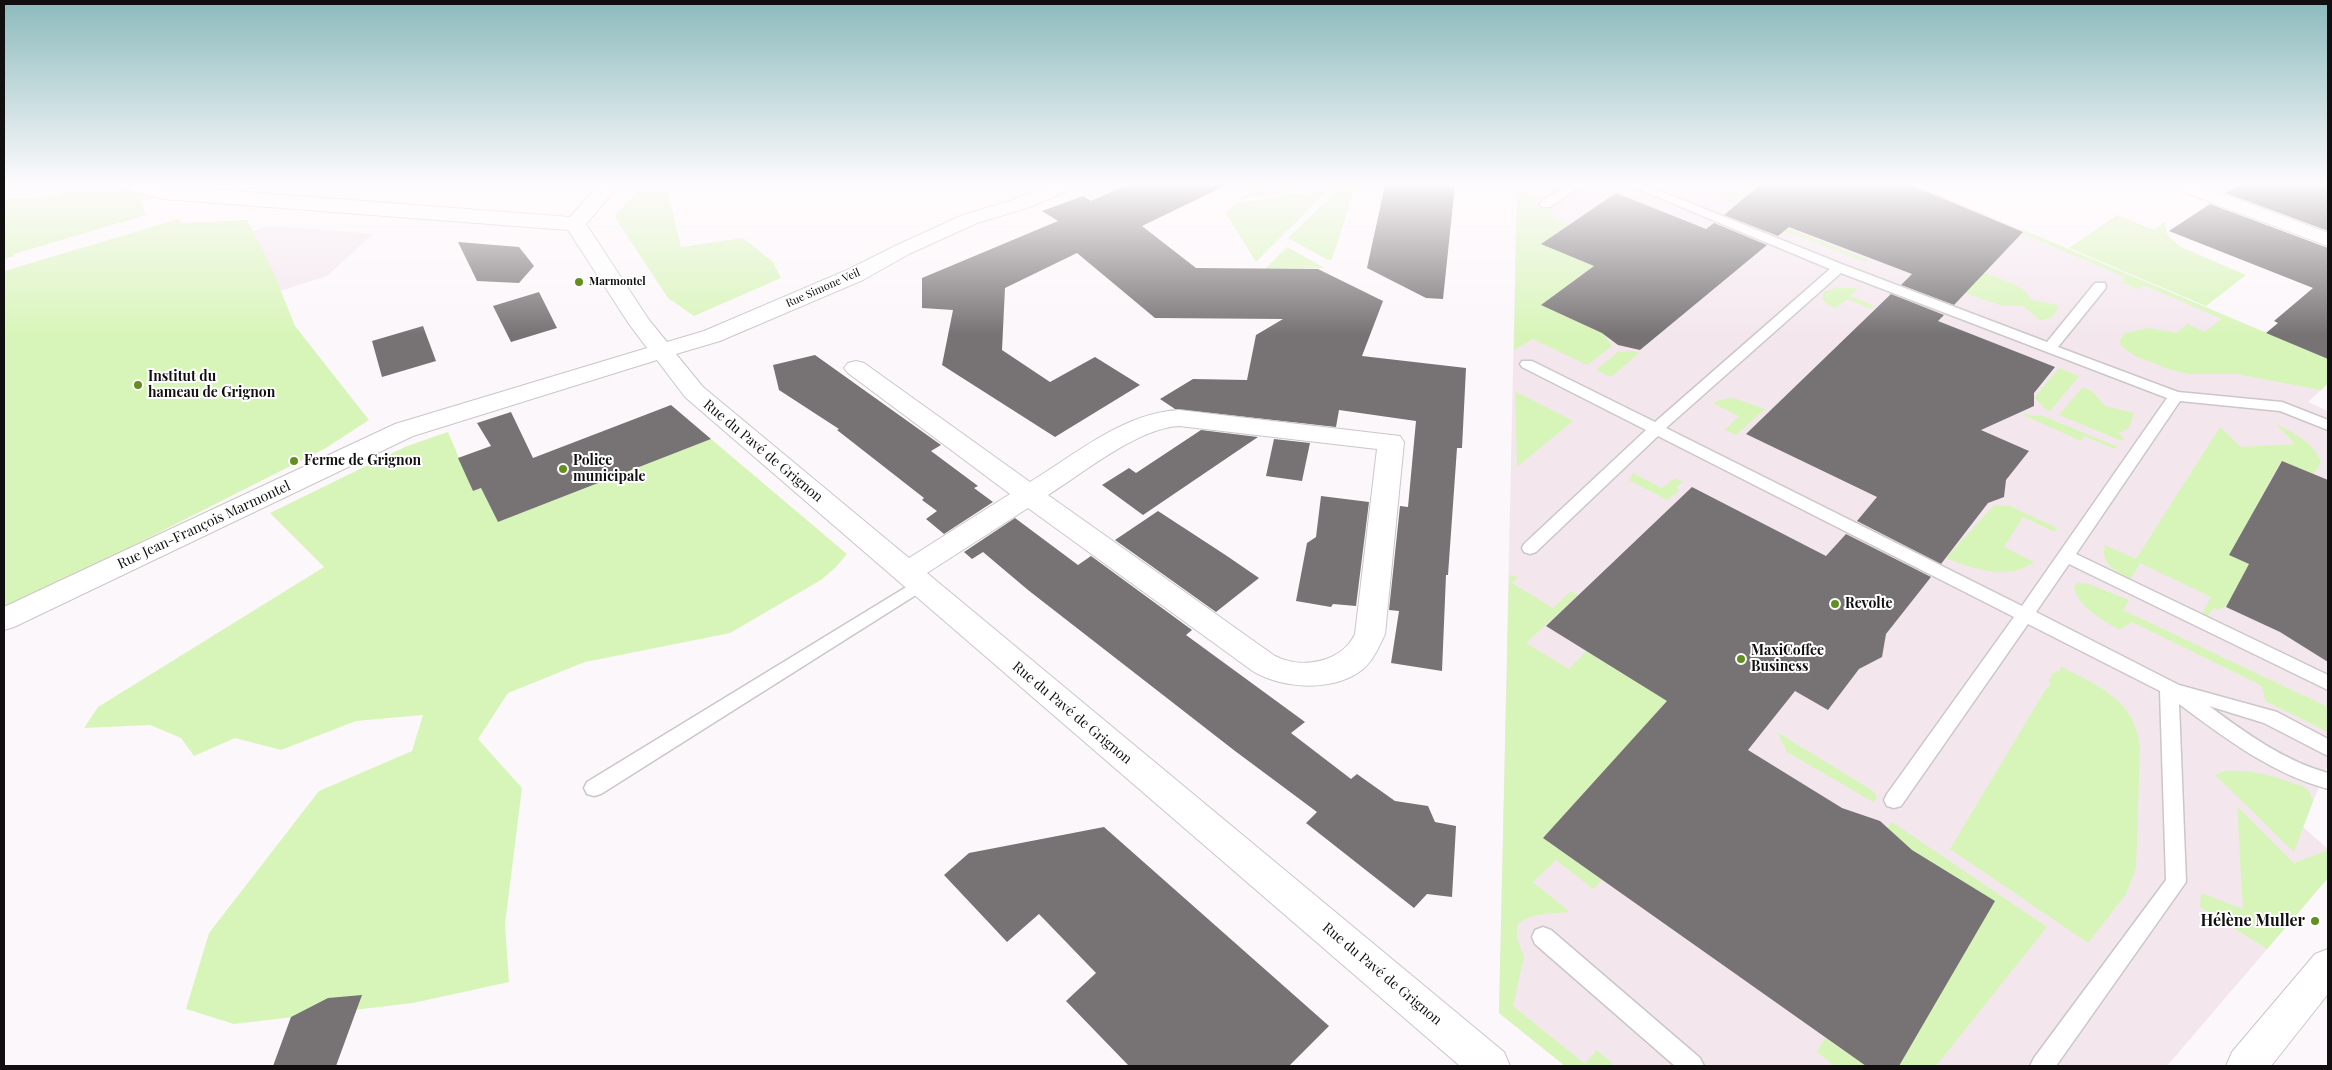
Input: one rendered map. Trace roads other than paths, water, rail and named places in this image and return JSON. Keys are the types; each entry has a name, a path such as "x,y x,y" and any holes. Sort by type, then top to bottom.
{"street":[{"name":"Rue du Pavé de Grignon","path":"582,235 640,324 694,392 1490,1066"},
{"name":"Rue Simone Veil","path":"662,353 737,327 855,275 935,235"},
{"path":"2315,235 2328,240"},
{"name":"Rue Jean-François Marmontel","path":"4,619 404,430 581,375 662,353"},
{"path":"856,368 1028,494 1254,658 1275,669 1302,674 1327,672 1349,664 1363,649 1370,634 1391,442 1188,419 1162,419 1132,430 1028,494 914,579"},
{"path":"2246,1066 2328,966"}],"lane":[{"path":"1760,235 1839,268 2176,396 2282,407 2328,425"},
{"path":"1530,548 1656,429 1839,268"},
{"path":"2050,348 2100,286"},
{"path":"1527,364 2169,687 2248,745 2310,776 2328,781"},
{"path":"1894,800 2025,615 2176,396"},
{"path":"2066,556 2328,683"},
{"path":"594,788 914,579"},
{"path":"2169,687 2270,717 2328,748"},
{"path":"2042,1066 2176,882 2169,687"},
{"path":"1543,937 1692,1066"}],"place":[{"name":"Marmontel","path":"579,282"},
{"name":"Institut du hameau de Grignon","path":"138,385"},
{"name":"Ferme de Grignon","path":"294,461"},
{"name":"Police municipale","path":"563,469"},
{"name":"Revolte","path":"1835,604"},
{"name":"MaxiCoffee Business","path":"1741,659"},
{"name":"Hélène Muller","path":"2315,921"}]}
